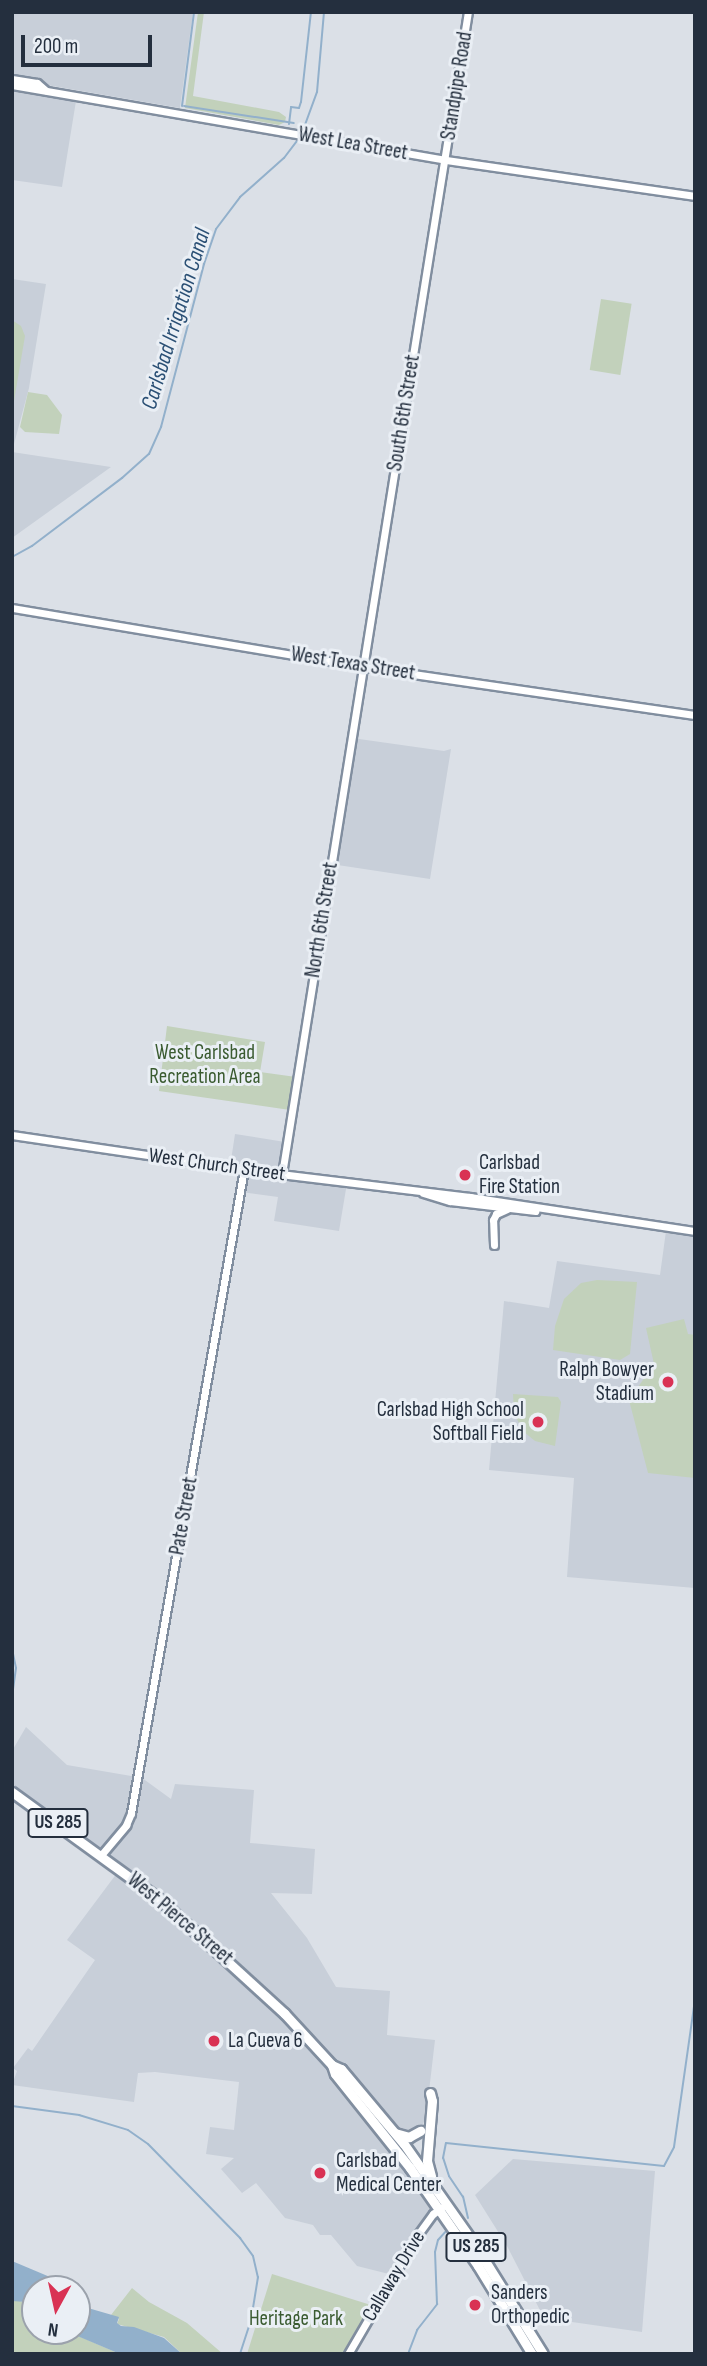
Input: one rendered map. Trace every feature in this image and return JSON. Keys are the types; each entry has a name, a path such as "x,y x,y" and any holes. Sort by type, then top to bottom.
{"highway":[{"name":"West Pierce Street","path":"12,1792 102,1854 223,1955 284,2013 332,2065 341,2069 436,2187 443,2206 532,2354"},
{"name":"West Pierce Street","path":"332,2065 335,2074 443,2206 543,2354"},
{"path":"430,2093 432,2101 426,2161 436,2187"},
{"path":"394,2132 409,2137 421,2131"}],"street":[{"name":"Standpipe Road","path":"446,160 468,12"},
{"path":"12,79 37,83 45,90"},
{"name":"West Lea Street","path":"12,85 446,160 695,196"},
{"name":"South 6th Street","path":"365,667 446,160"},
{"name":"West Texas Street","path":"12,608 365,667 695,715"},
{"name":"North 6th Street","path":"282,1174 292,1099 365,667"},
{"name":"West Church Street","path":"12,1135 422,1193 450,1201 580,1215"},
{"name":"Pate Street","path":"102,1854 126,1825 131,1813 244,1169"},
{"name":"West Church Street","path":"422,1193 429,1191 695,1231"},
{"path":"494,1245 494,1217 509,1209"},
{"name":"Callaway Drive","path":"348,2354 415,2237 443,2206"}],"shaded area":[{"path":"12,12 193,12 180,108 12,79"},
{"path":"12,90 76,101 62,187 12,180"},
{"path":"12,279 46,284 29,388 14,444"},
{"path":"12,452 111,467 12,538"},
{"path":"352,738 444,751 451,749 430,879 331,864"},
{"path":"235,1134 285,1142 282,1174 347,1183 339,1231 274,1221 278,1197 241,1192 244,1169 230,1167"},
{"path":"666,1231 695,1236 695,1588 567,1577 574,1478 489,1470 504,1301 549,1308 557,1261 660,1275"},
{"path":"26,1727 67,1765 137,1777 138,1775 171,1799 175,1784 254,1790 250,1843 315,1849 312,1894 271,1893 307,1938 336,1987 390,1991 387,2035 435,2040 426,2117 420,2131 403,2137 333,2066 440,2209 393,2275 357,2266 331,2235 320,2235 313,2225 285,2218 256,2183 242,2193 221,2169 234,2158 206,2154 210,2127 234,2130 239,2082 155,2072 138,2073 134,2102 12,2085 17,2071 13,2068 28,2048 32,2051 95,1960 67,1940 120,1869 12,1792 12,1751"},
{"path":"513,2159 655,2171 642,2332 544,2318 507,2246 475,2195"}],"green space":[{"path":"198,12 204,12 193,96 279,112 286,117 285,122 279,125 185,108"},
{"path":"601,299 632,304 620,375 590,370"},
{"path":"12,320 21,326 25,336 12,413"},
{"path":"28,392 47,395 62,415 59,434 25,432 20,427"},
{"name":"West Carlsbad Recreation Area","path":"167,1026 265,1042 260,1072 296,1077 290,1110 159,1091"},
{"path":"597,1280 637,1282 630,1354 620,1360 553,1350 555,1326 564,1299 581,1283"},
{"name":"Ralph Bowyer Stadium","path":"684,1319 688,1334 695,1335 695,1478 648,1473 629,1400 654,1364 646,1328"},
{"name":"Carlsbad High School Softball Field","path":"513,1394 558,1397 561,1402 555,1446 535,1441 524,1432 514,1414"},
{"name":"Heritage Park","path":"272,2274 374,2306 348,2354 247,2354"},
{"path":"132,2288 149,2302 187,2323 223,2354 182,2354 164,2337 117,2324 119,2319 111,2315"},
{"path":"12,2301 21,2301 21,2345 91,2345 91,2341 120,2354 12,2354"}],"water":[{"path":"12,2261 45,2275 21,2275 21,2302 12,2301"},
{"path":"91,2309 119,2317 117,2323 121,2326 134,2327 164,2338 182,2354 120,2354 91,2342"}],"waterway":[{"path":"182,106 194,12"},
{"path":"289,124 291,107 299,108 301,102 311,12"},
{"name":"Carlsbad Irrigation Canal","path":"302,133 317,92 324,12"},
{"path":"184,106 294,123"},
{"name":"Carlsbad Irrigation Canal","path":"12,557 32,546 122,478 149,454 161,427 204,264 216,229 240,197 284,158 299,138"},
{"name":"Carlsbad Irrigation Canal","path":"12,1649 16,1668 12,1697"},
{"path":"468,2218 463,2197 449,2176 443,2158 446,2143 664,2166 674,2147 695,1999"},
{"name":"Carlsbad Irrigation Canal","path":"12,2106 79,2115 128,2130 148,2144 240,2238 253,2256 258,2277 251,2320 240,2354"},
{"path":"408,2354 417,2330 437,2304 435,2252 438,2240 446,2231"}],"place":[{"name":"Carlsbad Fire Station","path":"465,1175"},
{"name":"Ralph Bowyer Stadium","path":"668,1382"},
{"name":"Carlsbad High School Softball Field","path":"538,1422"},
{"name":"La Cueva 6","path":"214,2041"},
{"name":"Carlsbad Medical Center","path":"320,2173"},
{"name":"Sanders Orthopedic","path":"475,2305"}]}
